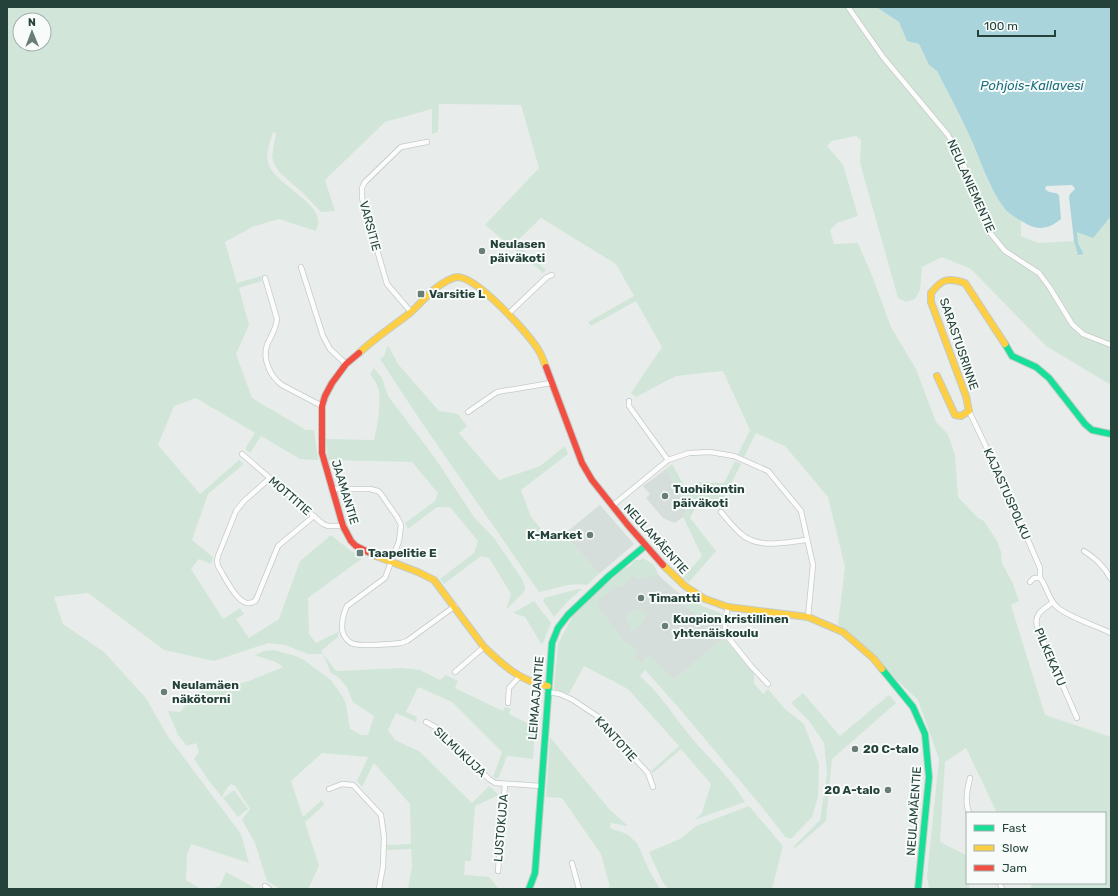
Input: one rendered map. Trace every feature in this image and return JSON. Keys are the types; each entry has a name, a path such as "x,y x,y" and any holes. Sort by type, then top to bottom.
{"street":[{"name":"NEULANIEMENTIE","path":"848,7 883,57 948,135 962,160 992,234 1005,251 1039,273 1072,324 1083,334 1111,345"},
{"name":"VARSITIE","path":"411,312 387,284 362,198 362,188 364,182 401,147 427,142"},
{"path":"301,267 323,336 330,349 346,364"},
{"path":"508,314 547,276 552,275"},
{"path":"265,278 277,319 277,325 266,350 269,370 282,385 322,406"},
{"name":"JAAMANTIE","path":"454,278 436,288 411,312 364,348 346,364 332,383 325,396 322,406 322,453 343,526 350,541 366,552 418,572 434,580 484,646 519,677 532,684 548,689"},
{"name":"NEULAMÄENTIE","path":"454,278 471,282 491,297 532,341 539,351 546,366 551,383 582,463 592,480 645,546 669,572 685,586 705,599 728,607 808,617 843,632 873,658 913,707 921,722 925,734 929,777 918,889"},
{"name":"SARASTUSRINNE","path":"969,411 966,396 931,302 931,293 938,284 941,281 953,278 965,283 1012,356 1036,367 1049,378 1088,427 1092,430 1111,434"},
{"path":"937,376 952,412 955,415 961,416 969,411"},
{"path":"468,412 497,392 551,383"},
{"path":"629,404 668,460"},
{"name":"KAJASTUSPOLKU","path":"969,411 1004,484 1040,568 1040,578 1049,598 1053,602"},
{"path":"612,506 668,460 689,453 710,452 734,456 768,472 801,511 813,565 808,617"},
{"name":"MOTTITIE","path":"242,454 323,524 328,526 343,526"},
{"path":"270,478 244,501 236,511 218,556 218,566 240,601 248,604 256,600 278,546 314,516"},
{"path":"333,489 370,489 378,491 397,517 400,526 399,541 385,578 347,606 344,611 342,617 342,633 346,639 352,643 370,644 394,644 407,641 455,606"},
{"path":"721,512 740,534 754,542 766,544 807,540"},
{"name":"LEIMAAJANTIE","path":"529,889 535,873 552,643 558,628 568,615 608,576 645,546"},
{"path":"1084,551 1096,559 1105,568 1111,579"},
{"path":"1030,582 1034,578 1040,578"},
{"path":"1053,602 1058,608 1071,616 1111,633"},
{"name":"PILKEKATU","path":"1053,602 1036,616 1035,620 1076,718"},
{"path":"728,607 725,633 768,684"},
{"path":"456,672 484,646"},
{"path":"508,703 509,688 519,677"},
{"name":"KANTOTIE","path":"548,689 573,700 597,716 648,773 653,787"},
{"name":"SILMUKUJA","path":"426,722 438,729 494,783 541,786"},
{"path":"969,812 967,792 970,778"},
{"path":"329,789 342,784 353,785 381,815 384,837 383,866 378,889"},
{"name":"LUSTOKUJA","path":"498,871 505,784"},
{"path":"572,863 579,889"}],"shaded area":[{"name":"Tuohikontin päiväkoti","path":"666,469 687,507 683,517 675,523 663,518 646,498 650,494 643,486"},
{"path":"600,505 634,544 599,574 564,534"},
{"name":"Kuopion kristillinen yhtenäiskoulu","path":"626,569 655,572 675,590 698,605 723,614 721,633 724,638 674,680 651,657 645,658 643,665 589,601"}],"green space":[{"path":"7,7 876,7 899,22 907,40 919,44 929,65 937,71 970,137 989,184 1006,210 1021,220 1021,236 1038,243 1074,241 1078,255 1080,256 1082,255 1078,243 1077,232 1111,205 1111,385 1046,346 971,269 942,257 922,267 920,290 915,299 906,302 898,298 860,163 861,140 856,136 832,141 827,146 843,165 858,216 837,223 830,230 834,244 858,243 891,327 916,369 936,422 948,434 955,455 958,497 978,518 984,521 997,541 1001,552 1002,563 1013,584 1019,601 1011,605 1045,715 1111,737 1111,889 1030,889 1032,884 1106,884 1106,812 997,812 966,748 945,762 940,842 966,855 966,884 969,884 969,889 929,889 927,876 939,759 918,700 838,624 845,567 828,497 785,446 756,433 744,457 738,454 750,430 723,371 676,376 636,397 631,393 662,347 636,301 591,326 588,322 634,296 616,264 541,218 515,243 546,270 543,273 485,225 539,168 521,105 439,104 438,132 432,134 432,109 385,122 325,180 335,211 321,212 303,193 280,173 274,164 272,156 276,133 273,132 268,155 268,162 271,169 277,177 310,205 315,212 318,225 316,231 279,219 252,227 225,242 237,283 261,276 262,281 239,288 249,325 236,354 252,398 306,430 314,430 318,460 300,459 261,436 250,453 245,449 255,433 196,398 174,406 158,445 200,494 239,460 244,464 208,494 192,540 213,557 211,564 199,559 191,569 223,619 240,608 244,614 236,619 249,638 279,619 300,561 331,535 351,551 364,557 308,598 309,634 316,643 338,632 338,637 321,651 336,671 402,668 420,670 440,680 446,675 458,681 455,688 503,711 505,707 511,709 509,714 535,727 533,759 507,756 498,779 493,777 502,752 452,702 418,687 406,712 417,717 416,722 396,713 388,730 395,740 419,751 472,803 489,786 499,795 475,806 471,861 465,861 464,875 489,877 499,889 408,889 412,866 411,849 387,850 387,845 411,844 410,804 374,763 362,787 357,781 368,757 322,753 291,781 303,817 322,800 324,805 305,822 319,866 308,889 280,889 267,881 255,843 242,820 250,809 235,786 231,784 222,797 194,759 199,752 196,743 187,746 178,735 168,711 180,712 195,694 204,690 221,689 249,681 283,667 273,661 255,655 264,651 274,650 296,656 304,660 331,680 346,704 350,729 361,735 368,735 374,716 353,702 346,686 338,677 331,673 323,654 308,654 285,645 268,643 214,661 164,650 88,593 54,597 63,624 104,652 146,698 167,735 241,834 249,863 191,844 187,855 186,880 201,889 7,889"},
{"path":"388,345 398,364 439,411 458,414 467,426 459,433 499,480 540,466 565,446 568,454 521,490 531,517 549,538 559,538 564,534 599,574 587,585 575,584 539,592 420,420 380,359 384,356"},
{"path":"374,368 382,378 388,396 435,458 474,517 494,538 522,579 525,587 524,592 506,610 511,594 489,558 481,556 444,584 440,579 474,553 478,541 450,507 437,507 408,529 405,523 435,501 438,493 412,462 328,460 326,439 374,440 378,421 379,393 375,381 370,374"},
{"path":"735,461 741,464 721,504 696,506 690,518 716,551 689,582 683,578 702,556 683,517 687,507 666,469 672,464 686,489 698,482 724,483"},
{"path":"643,558 654,565 658,573 655,577 652,576 639,579 632,576 621,588 614,585 608,593 600,598 598,603 599,608 624,641 636,648 637,655 634,656 643,664 645,658 651,657 674,680 724,638 754,673 754,683 763,694 768,689 785,709 804,724 819,764 818,797 812,817 791,839 785,837 679,708 645,670 640,676 659,695 691,737 728,778 745,802 694,820 702,813 711,784 681,749 653,773 651,771 679,746 628,689 584,666 569,694 554,689 558,644 573,615 621,571 630,566 635,560 640,560"},
{"path":"582,589 567,602 554,617 543,601 544,598"},
{"path":"684,595 698,604 723,615 723,617 720,619 703,613 697,616 683,605 683,599 681,598"},
{"path":"534,601 551,623 542,645 525,617 513,613"},
{"path":"634,609 636,611 641,611 644,614 646,613 647,616 642,621 643,623 632,631 629,628 630,626 625,617"},
{"path":"803,693 840,736 889,695 896,703 832,759 826,821 795,848 793,847 820,820 827,773 824,743 810,722 791,703"},
{"path":"550,737 609,809 628,826 611,823 610,828 627,834 637,843 649,870 660,889 602,889 610,887 601,854 562,798 546,797"},
{"path":"234,790 248,809 238,817 223,798"},
{"path":"749,806 783,846 772,889 668,889 662,881 649,852 680,839 696,826"},
{"path":"226,872 257,889 210,889 220,886"}],"water":[{"name":"Pohjois-Kallavesi","path":"876,7 1111,7 1111,216 1093,238 1077,232 1078,243 1083,253 1082,255 1078,255 1074,241 1069,197 1075,189 1074,187 1072,185 1046,186 1045,189 1047,191 1059,195 1061,219 1048,227 1039,228 1030,226 1007,211 999,201 989,183 974,146 937,71 929,65 919,44 907,41 899,22"}],"traffic: fast":[{"path":"1005,344 1012,356 1036,367 1049,378 1085,424 1092,430 1111,434"},
{"path":"529,889 535,873 552,643 558,628 568,615 609,576 645,546"},
{"path":"882,669 913,707 925,734 929,777 918,889"}],"traffic: slow":[{"path":"359,353 410,313 436,288 450,279 458,277 467,280 490,296 514,320 525,332 540,353 546,367"},
{"path":"937,376 955,415 961,416 969,411 966,396 931,302 931,293 946,280 954,280 965,283 1005,344"},
{"path":"376,556 418,572 434,580 484,647 491,654 521,677 529,681 548,686"},
{"path":"663,565 685,586 705,599 728,607 808,617 843,632 873,658 882,669"}],"traffic: jam":[{"path":"359,353 346,364 332,383 325,396 322,406 322,453 343,526 351,541 356,546 376,556"},
{"path":"546,367 582,463 592,480 627,524 663,565"}],"place":[{"name":"Neulasen päiväkoti","path":"482,251"},
{"name":"Varsitie L","path":"421,294"},
{"name":"Tuohikontin päiväkoti","path":"665,496"},
{"name":"K-Market","path":"590,535"},
{"name":"Taapelitie E","path":"360,553"},
{"name":"Timantti","path":"641,598"},
{"name":"Kuopion kristillinen yhtenäiskoulu","path":"665,626"},
{"name":"Neulamäen näkötorni","path":"164,692"},
{"name":"20 C-talo","path":"855,749"},
{"name":"20 A-talo","path":"888,790"}]}
